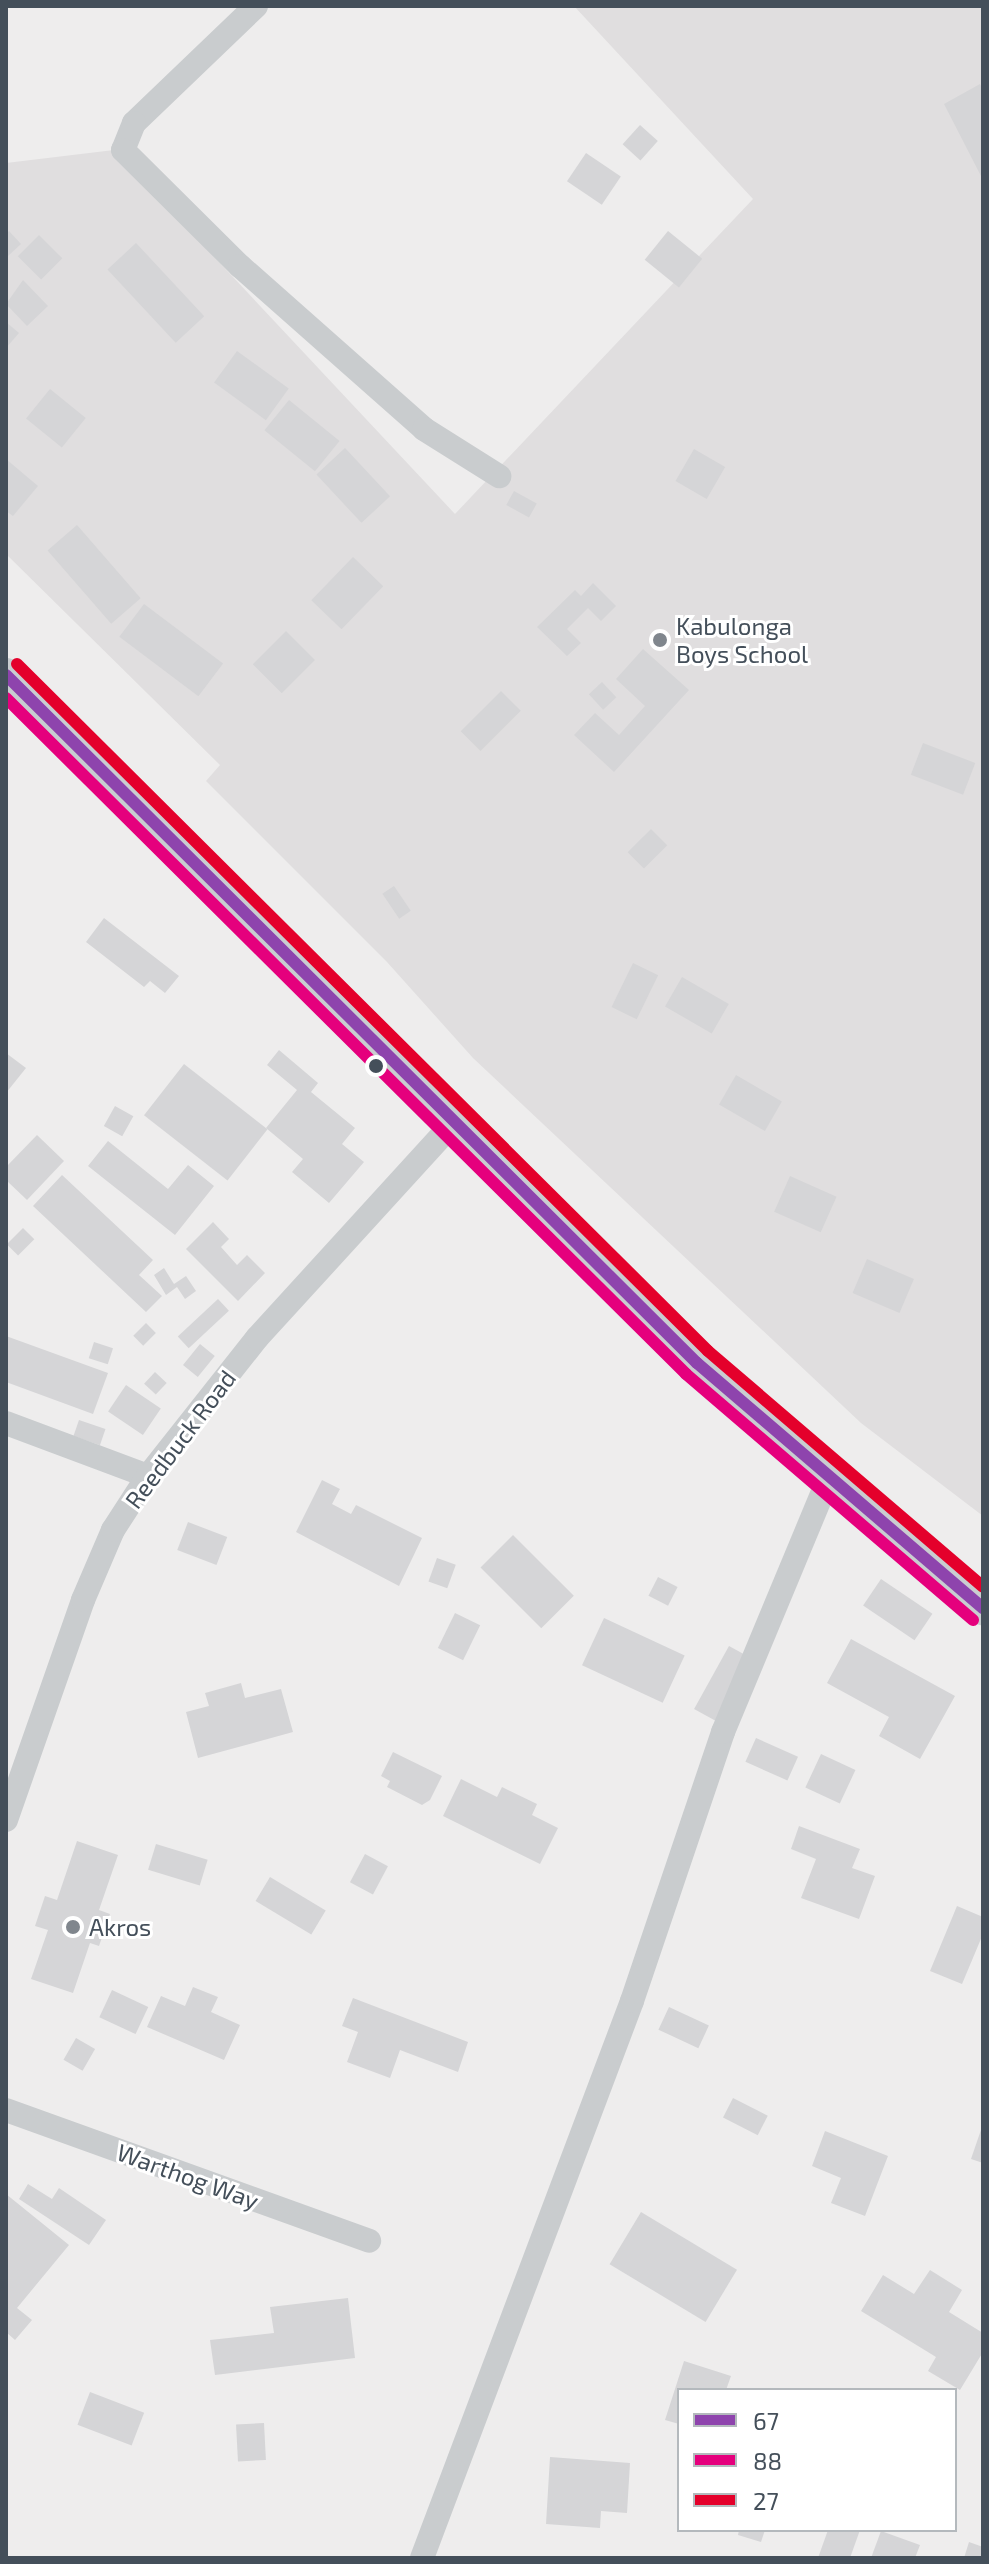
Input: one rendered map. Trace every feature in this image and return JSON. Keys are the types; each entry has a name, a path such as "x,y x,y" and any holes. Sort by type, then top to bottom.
{"main road":[{"path":"6,675 456,1120 655,1323 828,1480 983,1608"}],"street":[{"path":"256,6 134,123 123,150 240,266 412,419 462,458 499,476"},
{"name":"Reedbuck Road","path":"6,1820 83,1600 113,1530 148,1476 257,1338 456,1120"},
{"path":"6,1423 148,1476"},
{"path":"422,2558 632,2001 723,1732 828,1480"},
{"name":"Warthog Way","path":"6,2110 369,2241"}],"shaded area":[{"name":"Kabulonga Boys School","path":"574,6 983,6 983,1516 861,1423 473,1058 387,962 206,781 220,765 6,554 6,163 114,150 455,514 753,199"}],"building":[{"path":"980,84 983,90 983,180 944,104"},
{"path":"640,125 658,141 640,160 623,144"},
{"path":"586,153 621,176 602,205 567,181"},
{"path":"9,231 21,244 8,256 6,234"},
{"path":"668,231 702,259 679,287 645,260"},
{"path":"39,235 62,258 41,280 18,256"},
{"path":"136,243 204,316 176,343 107,270"},
{"path":"23,280 48,306 27,326 6,304"},
{"path":"6,322 19,333 6,348"},
{"path":"237,351 289,389 266,420 214,383"},
{"path":"50,389 86,418 62,447 26,419"},
{"path":"289,400 340,441 315,471 264,430"},
{"path":"345,448 390,496 361,523 316,475"},
{"path":"694,449 725,467 707,499 676,481"},
{"path":"6,459 38,486 13,516 6,511"},
{"path":"514,491 537,504 529,518 506,505"},
{"path":"77,525 141,598 111,624 48,551"},
{"path":"353,557 383,586 342,629 311,600"},
{"path":"593,583 616,606 601,621 588,608 567,629 581,643 567,656 537,627 575,590 581,596"},
{"path":"144,604 223,664 198,696 119,637"},
{"path":"286,631 315,660 282,693 253,664"},
{"path":"643,649 689,690 614,772 574,735 595,713 619,735 645,706 616,679"},
{"path":"602,682 616,697 603,710 589,694"},
{"path":"501,691 521,711 480,751 461,731"},
{"path":"923,743 975,763 963,795 911,775"},
{"path":"651,829 667,845 644,869 628,852"},
{"path":"394,886 411,911 399,919 382,894"},
{"path":"104,918 179,976 165,993 150,981 144,987 86,942"},
{"path":"633,963 658,975 637,1019 612,1007"},
{"path":"682,977 729,1004 712,1033 665,1006"},
{"path":"279,1050 318,1083 311,1092 355,1128 342,1144 364,1162 329,1203 292,1172 303,1159 266,1128 297,1090 267,1065"},
{"path":"6,1053 26,1068 6,1093"},
{"path":"184,1064 268,1129 228,1180 144,1115"},
{"path":"736,1075 782,1102 765,1131 719,1104"},
{"path":"115,1106 133,1116 122,1136 104,1126"},
{"path":"37,1135 64,1161 27,1200 6,1180 6,1167"},
{"path":"108,1141 168,1189 188,1165 214,1186 175,1235 88,1166"},
{"path":"62,1175 153,1260 139,1275 162,1296 146,1312 33,1206"},
{"path":"790,1176 837,1197 821,1232 774,1212"},
{"path":"213,1222 229,1239 221,1247 237,1265 247,1255 265,1273 238,1301 186,1249"},
{"path":"23,1228 34,1239 18,1256 7,1244"},
{"path":"867,1259 914,1279 899,1313 853,1293"},
{"path":"164,1268 174,1284 186,1276 196,1291 185,1299 177,1287 166,1295 154,1275"},
{"path":"218,1299 229,1311 189,1348 178,1337"},
{"path":"146,1323 156,1333 143,1346 133,1336"},
{"path":"6,1336 108,1373 93,1414 6,1382"},
{"path":"94,1342 113,1348 108,1364 89,1358"},
{"path":"200,1344 215,1356 198,1377 183,1365"},
{"path":"155,1372 167,1383 156,1395 144,1384"},
{"path":"126,1385 161,1408 143,1435 108,1412"},
{"path":"79,1420 105,1429 100,1445 73,1436"},
{"path":"322,1480 340,1489 332,1504 351,1514 356,1505 422,1538 399,1586 296,1532"},
{"path":"188,1522 227,1537 216,1565 177,1550"},
{"path":"513,1535 574,1596 541,1628 480,1568"},
{"path":"437,1558 456,1565 447,1588 428,1581"},
{"path":"658,1577 678,1587 668,1606 648,1596"},
{"path":"881,1579 932,1614 915,1640 863,1606"},
{"path":"455,1613 480,1625 463,1660 438,1648"},
{"path":"604,1618 685,1656 663,1703 582,1665"},
{"path":"851,1639 955,1696 920,1759 879,1736 889,1717 827,1683"},
{"path":"729,1646 751,1658 716,1721 694,1709"},
{"path":"241,1683 245,1698 281,1689 293,1732 198,1758 186,1712 209,1706 205,1693"},
{"path":"756,1738 798,1757 787,1780 745,1762"},
{"path":"393,1752 442,1776 430,1800 422,1805 387,1787 390,1781 381,1776"},
{"path":"821,1754 855,1770 840,1804 805,1788"},
{"path":"461,1779 497,1797 502,1787 537,1804 532,1815 558,1828 540,1864 443,1816"},
{"path":"799,1826 860,1849 852,1868 875,1876 859,1919 801,1898 816,1859 791,1849"},
{"path":"77,1841 118,1855 99,1910 110,1914 99,1946 90,1943 73,1993 31,1979 48,1930 35,1926 45,1896 57,1900"},
{"path":"156,1844 208,1860 200,1886 148,1870"},
{"path":"365,1854 388,1866 373,1894 350,1882"},
{"path":"270,1877 326,1910 311,1934 256,1901"},
{"path":"957,1906 983,1917 983,1934 962,1984 930,1971"},
{"path":"193,1987 218,1997 211,2012 240,2025 224,2060 147,2027 161,1996 185,2006"},
{"path":"112,1990 148,2007 136,2034 99,2017"},
{"path":"353,1998 468,2042 458,2072 400,2050 390,2078 347,2062 358,2032 342,2026"},
{"path":"669,2007 709,2026 698,2048 658,2030"},
{"path":"76,2038 95,2049 83,2071 64,2060"},
{"path":"733,2098 768,2116 758,2135 723,2118"},
{"path":"983,2124 983,2163 971,2159"},
{"path":"825,2131 888,2156 865,2216 831,2203 841,2178 812,2166"},
{"path":"28,2184 52,2199 59,2188 106,2220 89,2245 19,2199"},
{"path":"6,2194 69,2245 17,2308 32,2320 15,2340 6,2332"},
{"path":"641,2212 737,2270 706,2322 610,2264"},
{"path":"930,2270 962,2290 949,2312 983,2333 983,2352 960,2390 928,2371 936,2357 861,2311 883,2275 914,2294"},
{"path":"348,2298 355,2358 215,2375 210,2340 274,2333 270,2307"},
{"path":"684,2361 731,2376 727,2388 677,2388 677,2423 665,2420"},
{"path":"90,2392 144,2413 132,2445 77,2425"},
{"path":"264,2423 266,2460 238,2461 236,2424"},
{"path":"550,2457 630,2463 627,2513 601,2511 600,2528 546,2524"},
{"path":"739,2532 764,2532 761,2542 738,2535"},
{"path":"827,2532 859,2532 850,2558 818,2558"},
{"path":"881,2532 920,2545 915,2558 871,2558"},
{"path":"969,2542 983,2547 983,2558 964,2558"}],"transit line":[{"name":"27","path":"17,664 708,1351 983,1587"},
{"name":"67","path":"6,675 697,1363 983,1608"},
{"name":"88","path":"6,698 686,1374 973,1620"}],"place":[{"name":"Kabulonga Boys School","path":"660,640"},
{"name":"Akros","path":"73,1927"}]}
